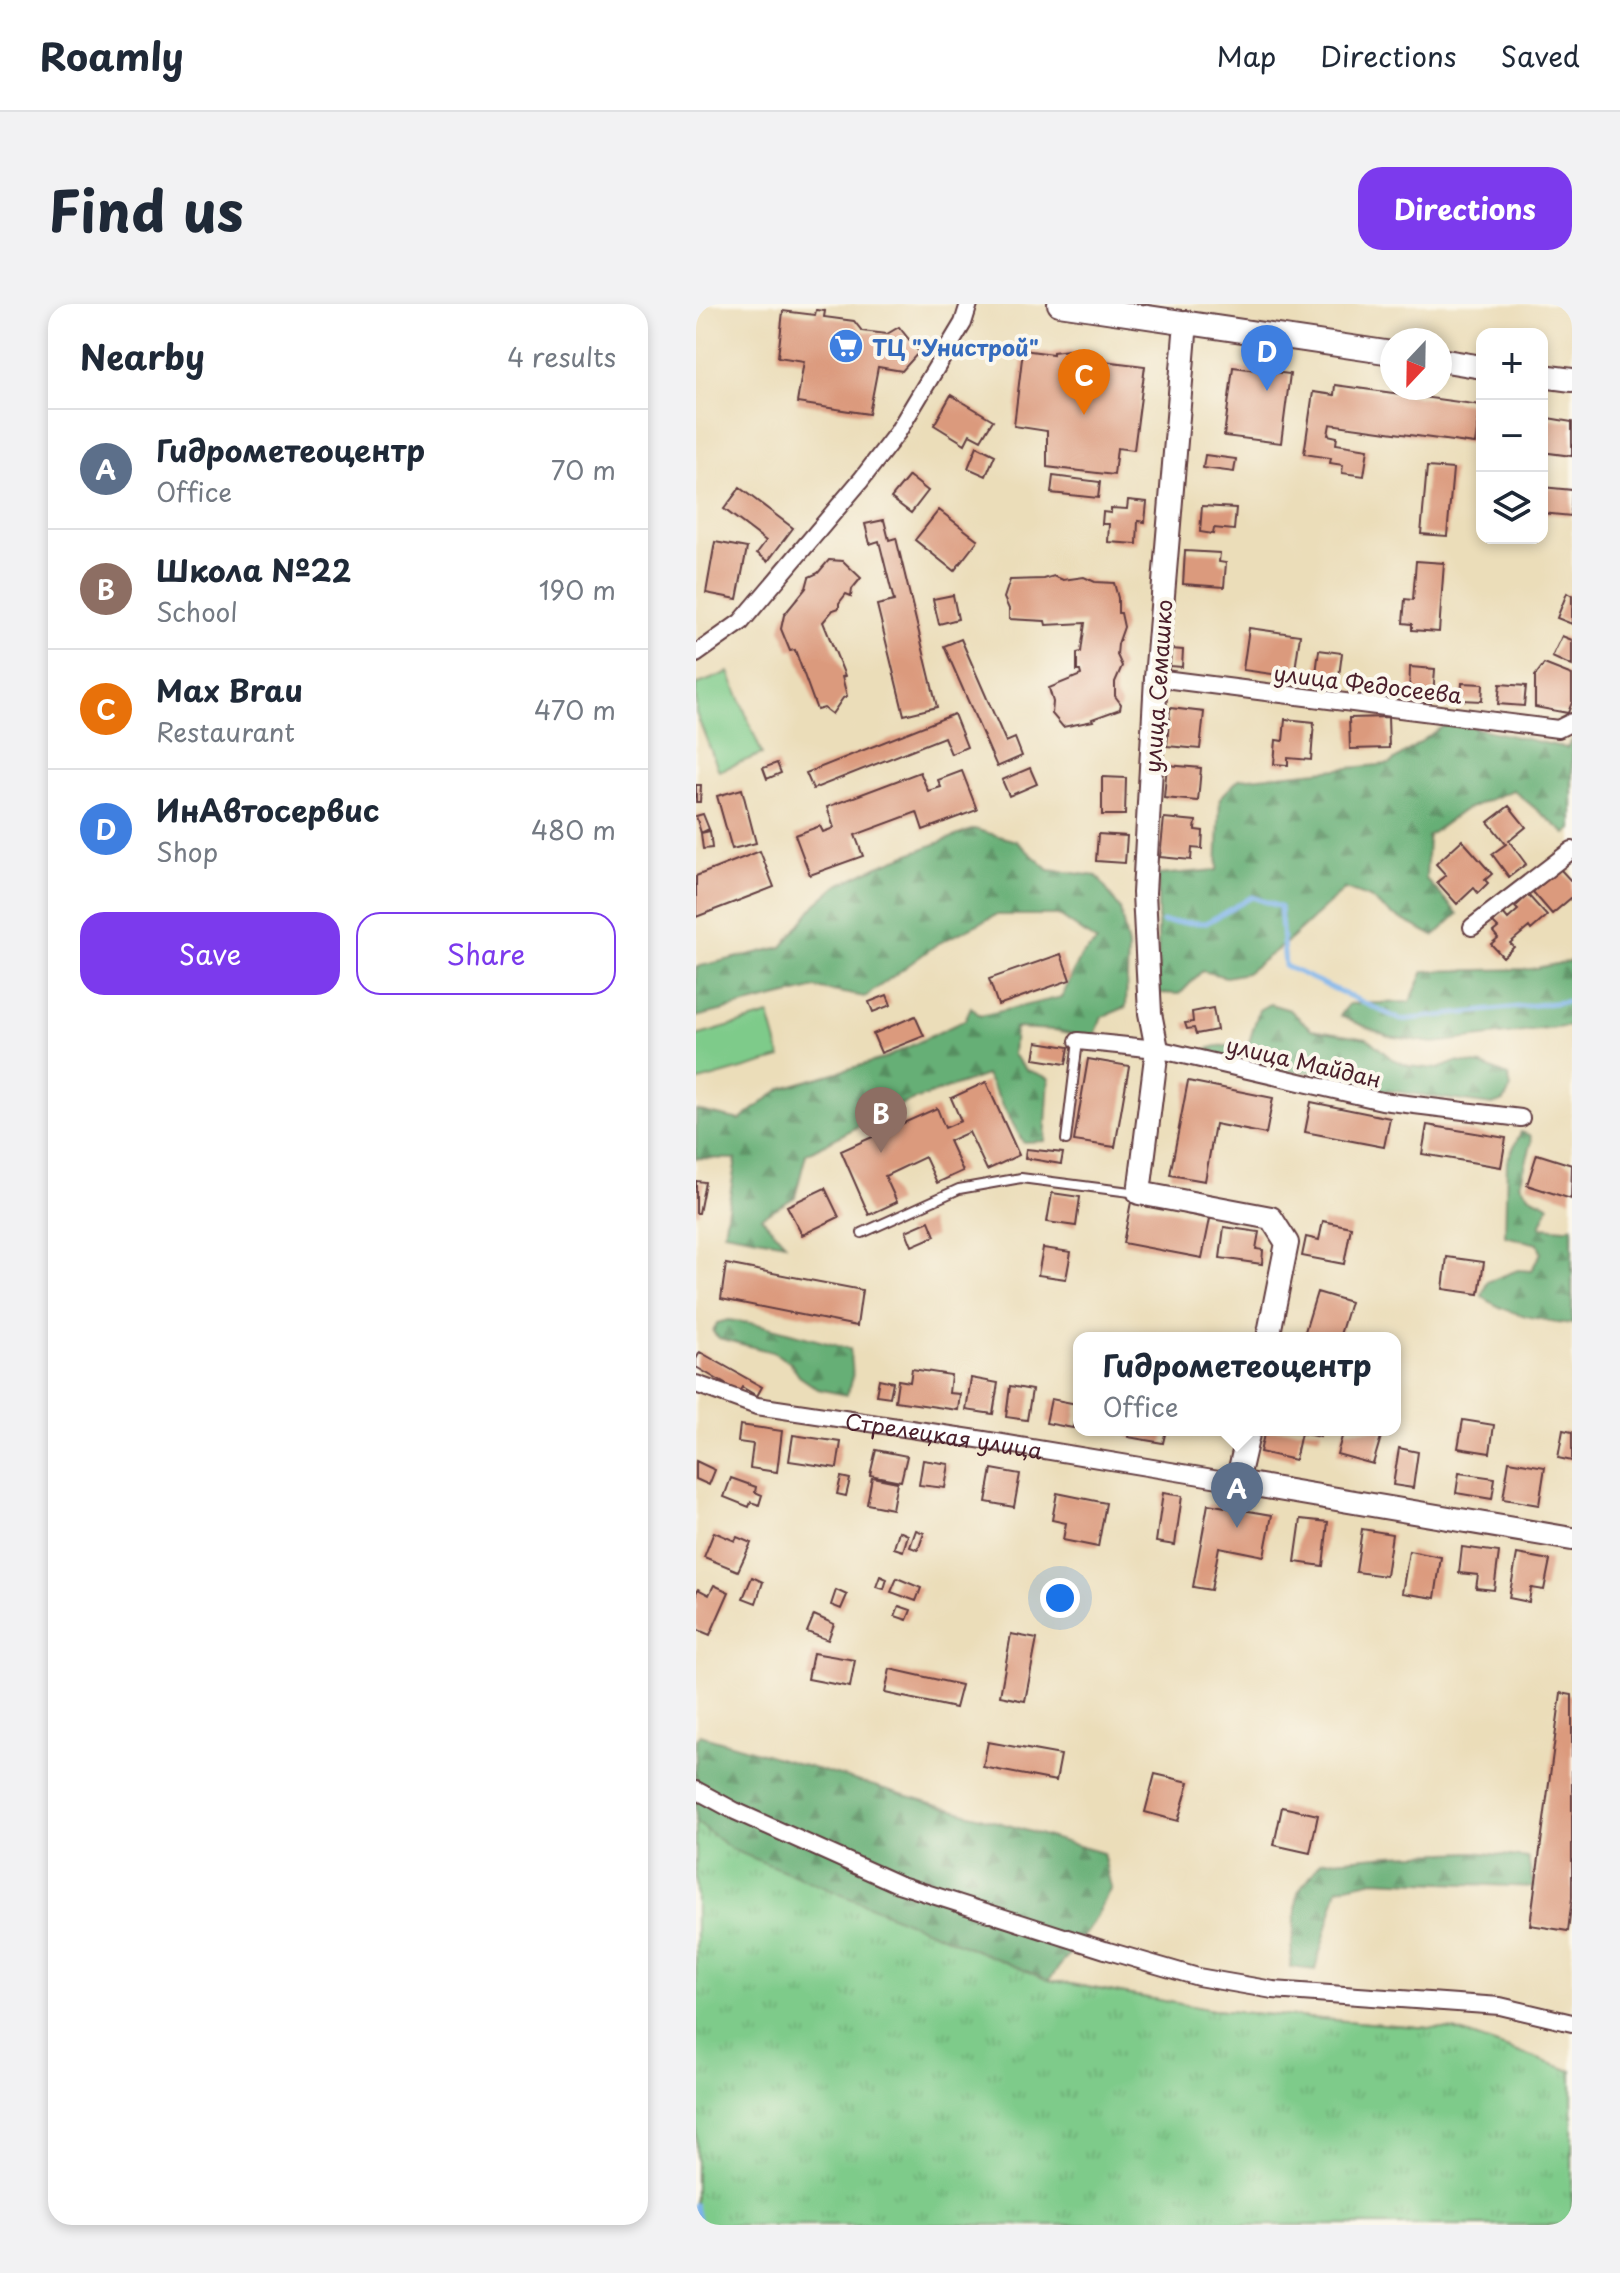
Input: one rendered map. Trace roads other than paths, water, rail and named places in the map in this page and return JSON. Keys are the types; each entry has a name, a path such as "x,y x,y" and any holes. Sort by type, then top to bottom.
{"street":[{"path":"696,654 741,622 870,468 897,433 940,362 963,323 969,304"},
{"path":"1059,304 1380,351"},
{"name":"улица Семашко","path":"1139,1193 1157,1049 1150,1013 1144,893 1156,678 1186,322"},
{"path":"1452,362 1476,366"},
{"path":"1548,377 1572,380"},
{"name":"улица Федосеева","path":"1156,678 1558,729 1572,722"},
{"path":"1472,927 1572,850"},
{"name":"улица Майдан","path":"1078,1041 1157,1049 1382,1101 1521,1118"},
{"path":"1139,1193 1271,1218 1287,1243 1269,1332"},
{"name":"Стрелецкая улица","path":"696,1384 757,1406 969,1437 1572,1539"},
{"path":"1237,1482 1248,1436"},
{"path":"696,1790 735,1811 898,1884 1198,1977 1273,1990 1500,2006 1572,2023"}],"lane":[{"path":"1066,1140 1078,1041"},
{"path":"862,1233 959,1189 1004,1180 1036,1180 1139,1193"}],"waterway":[{"path":"1163,922 1206,923 1252,897 1280,907 1285,966 1401,1020 1572,1001"},
{"path":"696,2205 700,2225"}],"place":[{"name":"ТЦ \"Унистрой\"","path":"846,346"},
{"name":"ИнАвтосервис","path":"1267,391"},
{"name":"Max Brau","path":"1084,415"},
{"name":"Школа №22","path":"881,1153"},
{"name":"Гидрометеоцентр","path":"1237,1528"}]}
